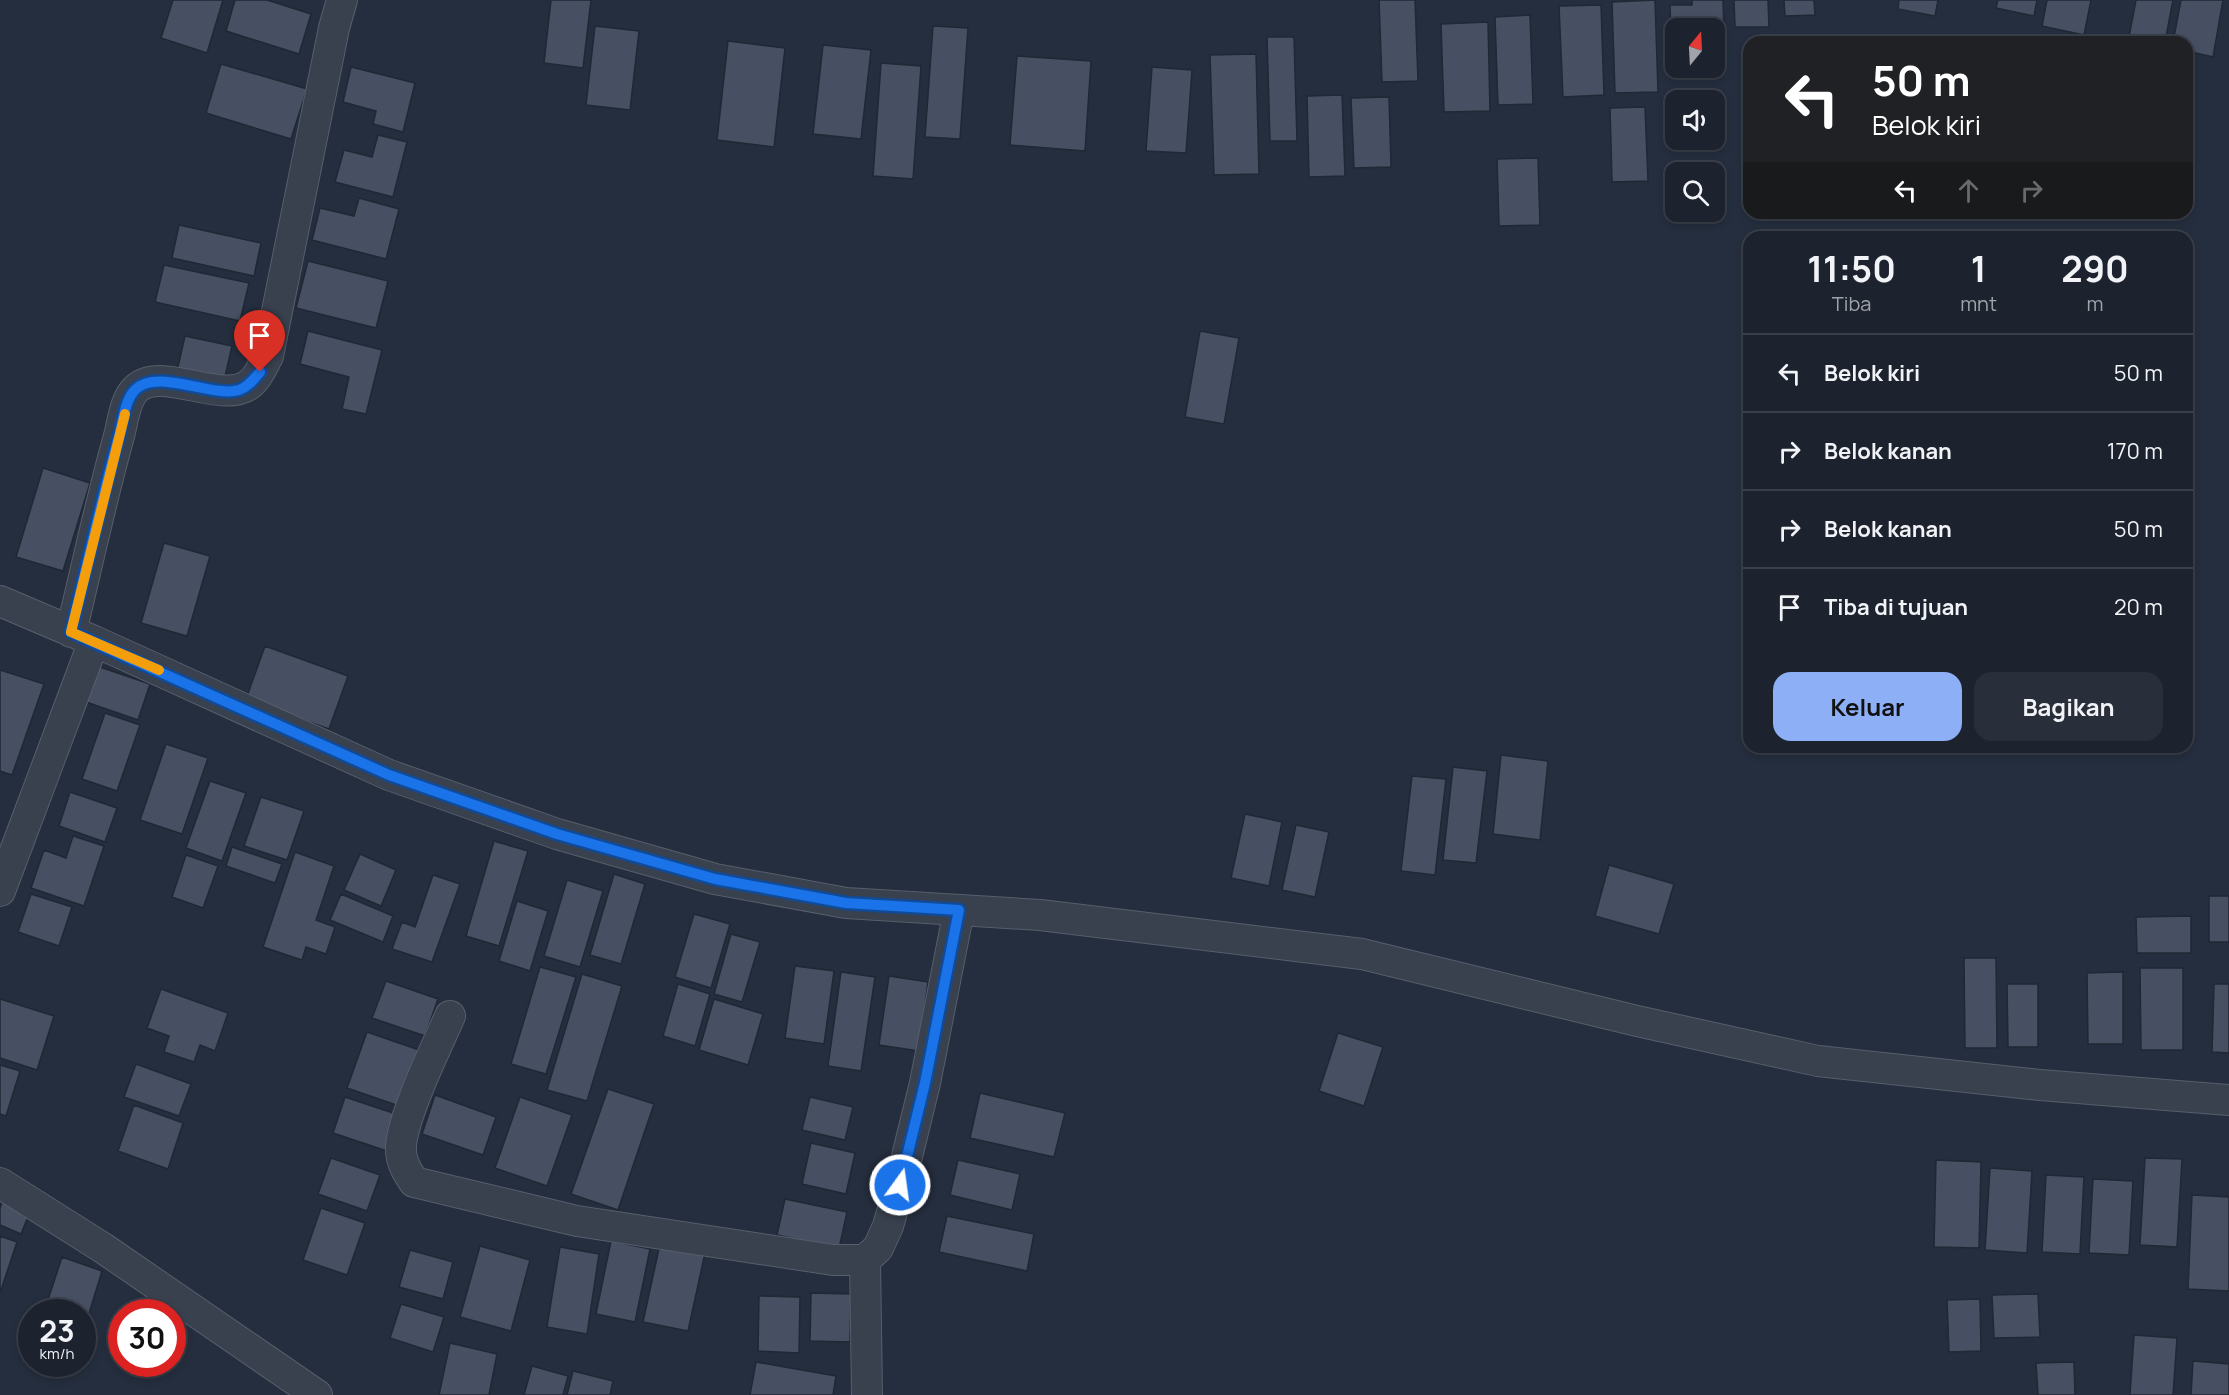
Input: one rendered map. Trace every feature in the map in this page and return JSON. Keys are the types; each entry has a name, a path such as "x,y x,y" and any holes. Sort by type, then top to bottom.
{"street":[{"path":"0,891 82,636 111,465 130,397 137,387 148,382 172,382 216,390 238,390 251,383 268,356 334,28 342,0"},
{"path":"0,601 389,775 557,834 715,879 846,903 1040,915 1362,954 1637,1021 1818,1061 2040,1084 2229,1100"},
{"path":"450,1016 407,1118 401,1151 405,1169 414,1182 577,1221 833,1260 865,1260 878,1248 888,1226 900,1185 925,1083 959,910"},
{"path":"0,1183 103,1248 317,1395"},
{"path":"865,1260 867,1395"}],"building":[{"path":"173,0 223,0 207,53 161,38"},
{"path":"235,0 267,0 311,14 299,54 226,31"},
{"path":"551,0 591,0 583,68 544,63"},
{"path":"1379,0 1415,0 1418,81 1382,82"},
{"path":"1655,0 1658,92 1615,93 1612,2"},
{"path":"1692,0 1723,0 1724,18 1670,18 1670,5 1692,5"},
{"path":"1734,0 1768,0 1769,27 1735,27"},
{"path":"1784,0 1814,0 1815,15 1785,16"},
{"path":"1899,0 1938,0 1935,16 1898,9"},
{"path":"1998,0 2037,0 2034,16 1996,8"},
{"path":"2047,0 2091,0 2084,35 2042,26"},
{"path":"2136,0 2173,0 2166,36 2129,36"},
{"path":"2181,0 2223,0 2213,57 2193,52 2193,36 2174,36"},
{"path":"1601,5 1604,95 1563,97 1559,6"},
{"path":"1530,15 1533,104 1498,105 1495,17"},
{"path":"1488,22 1490,111 1444,112 1441,24"},
{"path":"595,26 639,31 630,110 586,105"},
{"path":"933,26 968,28 960,139 925,137"},
{"path":"1267,37 1294,37 1297,141 1270,141"},
{"path":"728,41 785,48 774,147 717,140"},
{"path":"823,45 871,50 861,139 813,134"},
{"path":"1256,54 1259,174 1214,175 1210,55"},
{"path":"1017,56 1091,61 1085,151 1010,145"},
{"path":"881,63 921,66 913,179 873,176"},
{"path":"221,64 307,89 291,139 206,113"},
{"path":"351,67 415,83 403,132 373,124 376,111 343,102"},
{"path":"1152,67 1192,70 1186,153 1146,151"},
{"path":"1342,95 1345,176 1309,177 1307,96"},
{"path":"1389,97 1391,167 1354,168 1351,98"},
{"path":"1645,107 1648,181 1612,182 1610,108"},
{"path":"378,135 407,142 393,197 335,182 344,150 372,157"},
{"path":"1538,158 1540,225 1499,226 1497,159"},
{"path":"359,198 399,209 386,259 312,240 320,208 354,216"},
{"path":"179,225 261,243 254,276 172,258"},
{"path":"308,261 388,281 376,328 296,308"},
{"path":"164,265 249,283 240,321 155,302"},
{"path":"308,331 382,350 366,414 342,409 349,377 300,364"},
{"path":"1200,331 1239,338 1224,424 1185,417"},
{"path":"185,336 232,346 224,381 177,371"},
{"path":"43,468 90,483 63,571 16,557"},
{"path":"164,543 210,556 187,636 141,623"},
{"path":"265,646 348,676 329,729 246,699"},
{"path":"97,666 150,684 138,720 86,702"},
{"path":"0,670 44,684 12,775 0,771"},
{"path":"105,713 140,725 117,791 82,779"},
{"path":"166,744 208,758 182,834 140,820"},
{"path":"1501,755 1548,761 1540,840 1493,834"},
{"path":"1453,767 1487,771 1476,863 1443,860"},
{"path":"1412,776 1446,779 1435,875 1401,871"},
{"path":"210,781 246,793 222,861 186,848"},
{"path":"70,792 117,808 105,842 59,826"},
{"path":"261,797 304,811 287,860 244,846"},
{"path":"1245,814 1282,822 1269,886 1231,878"},
{"path":"1296,825 1329,832 1315,897 1282,890"},
{"path":"73,836 104,846 84,906 31,888 44,850 66,858"},
{"path":"494,841 528,851 499,946 466,936"},
{"path":"232,847 282,864 275,883 226,866"},
{"path":"295,852 334,866 316,920 335,927 326,954 306,947 302,960 263,947"},
{"path":"360,854 396,870 381,906 344,890"},
{"path":"186,855 218,866 203,908 172,897"},
{"path":"1609,865 1674,884 1659,934 1595,916"},
{"path":"614,874 645,884 621,964 590,955"},
{"path":"433,875 460,884 432,962 392,949 402,922 415,927"},
{"path":"567,880 603,891 580,967 544,956"},
{"path":"31,894 72,907 59,946 18,932"},
{"path":"341,894 393,916 383,942 330,920"},
{"path":"2209,896 2229,896 2229,942 2209,942"},
{"path":"517,901 548,911 530,971 499,961"},
{"path":"694,914 730,924 711,988 675,977"},
{"path":"2191,916 2191,953 2137,953 2136,917"},
{"path":"731,934 760,942 742,1002 714,994"},
{"path":"1964,958 1996,958 1997,1048 1965,1048"},
{"path":"795,966 834,971 824,1044 785,1038"},
{"path":"540,967 576,977 546,1074 511,1064"},
{"path":"2140,968 2183,968 2183,1050 2141,1050"},
{"path":"841,972 875,977 861,1071 828,1066"},
{"path":"2123,972 2123,1044 2088,1044 2087,973"},
{"path":"582,974 622,986 587,1101 547,1090"},
{"path":"889,976 928,982 919,1051 879,1045"},
{"path":"386,981 438,999 425,1036 372,1018"},
{"path":"678,984 710,994 695,1046 663,1036"},
{"path":"2007,984 2038,984 2038,1047 2008,1047"},
{"path":"2214,984 2229,984 2229,1053 2212,1052"},
{"path":"161,989 228,1013 215,1051 200,1045 194,1062 164,1052 169,1036 147,1028"},
{"path":"0,999 54,1016 37,1070 0,1058"},
{"path":"714,999 763,1014 748,1065 699,1050"},
{"path":"367,1032 425,1052 405,1108 347,1088"},
{"path":"1338,1033 1383,1047 1364,1106 1319,1091"},
{"path":"136,1064 191,1084 179,1116 124,1097"},
{"path":"0,1065 20,1071 6,1116 0,1114"},
{"path":"608,1089 654,1104 618,1210 571,1194"},
{"path":"980,1093 1065,1113 1054,1157 970,1138"},
{"path":"435,1095 496,1117 483,1155 422,1134"},
{"path":"345,1097 405,1117 393,1153 333,1133"},
{"path":"520,1097 572,1115 547,1186 495,1168"},
{"path":"810,1097 853,1107 845,1140 802,1130"},
{"path":"134,1105 183,1123 168,1169 118,1151"},
{"path":"811,1143 855,1153 846,1194 802,1184"},
{"path":"331,1158 380,1175 367,1211 318,1194"},
{"path":"2145,1158 2182,1159 2177,1247 2140,1245"},
{"path":"958,1160 1020,1174 1012,1210 950,1195"},
{"path":"1936,1160 1981,1162 1979,1248 1934,1247"},
{"path":"1990,1168 2032,1171 2027,1253 1985,1250"},
{"path":"2046,1175 2084,1177 2080,1254 2042,1252"},
{"path":"2093,1179 2133,1181 2129,1255 2089,1253"},
{"path":"2192,1195 2229,1197 2229,1291 2188,1289"},
{"path":"4,1198 31,1209 21,1234 0,1225 0,1208"},
{"path":"785,1199 847,1212 839,1249 777,1235"},
{"path":"321,1208 365,1223 347,1275 303,1260"},
{"path":"947,1216 1034,1234 1027,1271 939,1252"},
{"path":"0,1236 17,1242 0,1293"},
{"path":"611,1241 650,1249 635,1322 596,1314"},
{"path":"660,1244 705,1253 688,1331 643,1322"},
{"path":"480,1246 530,1260 511,1331 460,1317"},
{"path":"560,1247 599,1254 587,1334 547,1327"},
{"path":"410,1250 453,1262 443,1299 399,1287"},
{"path":"62,1257 102,1271 93,1299 48,1299"},
{"path":"811,1293 851,1294 850,1342 810,1341"},
{"path":"2038,1294 2040,1337 1994,1338 1992,1295"},
{"path":"759,1296 800,1297 799,1353 758,1351"},
{"path":"1980,1299 1981,1351 1949,1352 1947,1300"},
{"path":"401,1304 444,1317 433,1352 390,1338"},
{"path":"2134,1335 2177,1338 2173,1395 2130,1395"},
{"path":"450,1343 497,1354 489,1395 439,1395"},
{"path":"2193,1361 2229,1364 2229,1395 2191,1395"},
{"path":"756,1362 836,1376 833,1395 750,1395"},
{"path":"2074,1362 2075,1395 2038,1395 2036,1363"},
{"path":"532,1366 568,1376 563,1395 524,1395"},
{"path":"573,1371 613,1381 610,1395 567,1395"}],"slow traffic":[{"path":"125,414 71,632 159,670"}],"route":[{"path":"260,372 251,383 238,390 216,390 172,382 148,382 137,387 130,397 111,465 71,632 389,775 557,834 715,879 846,903 959,910 925,1083 900,1185"}]}
